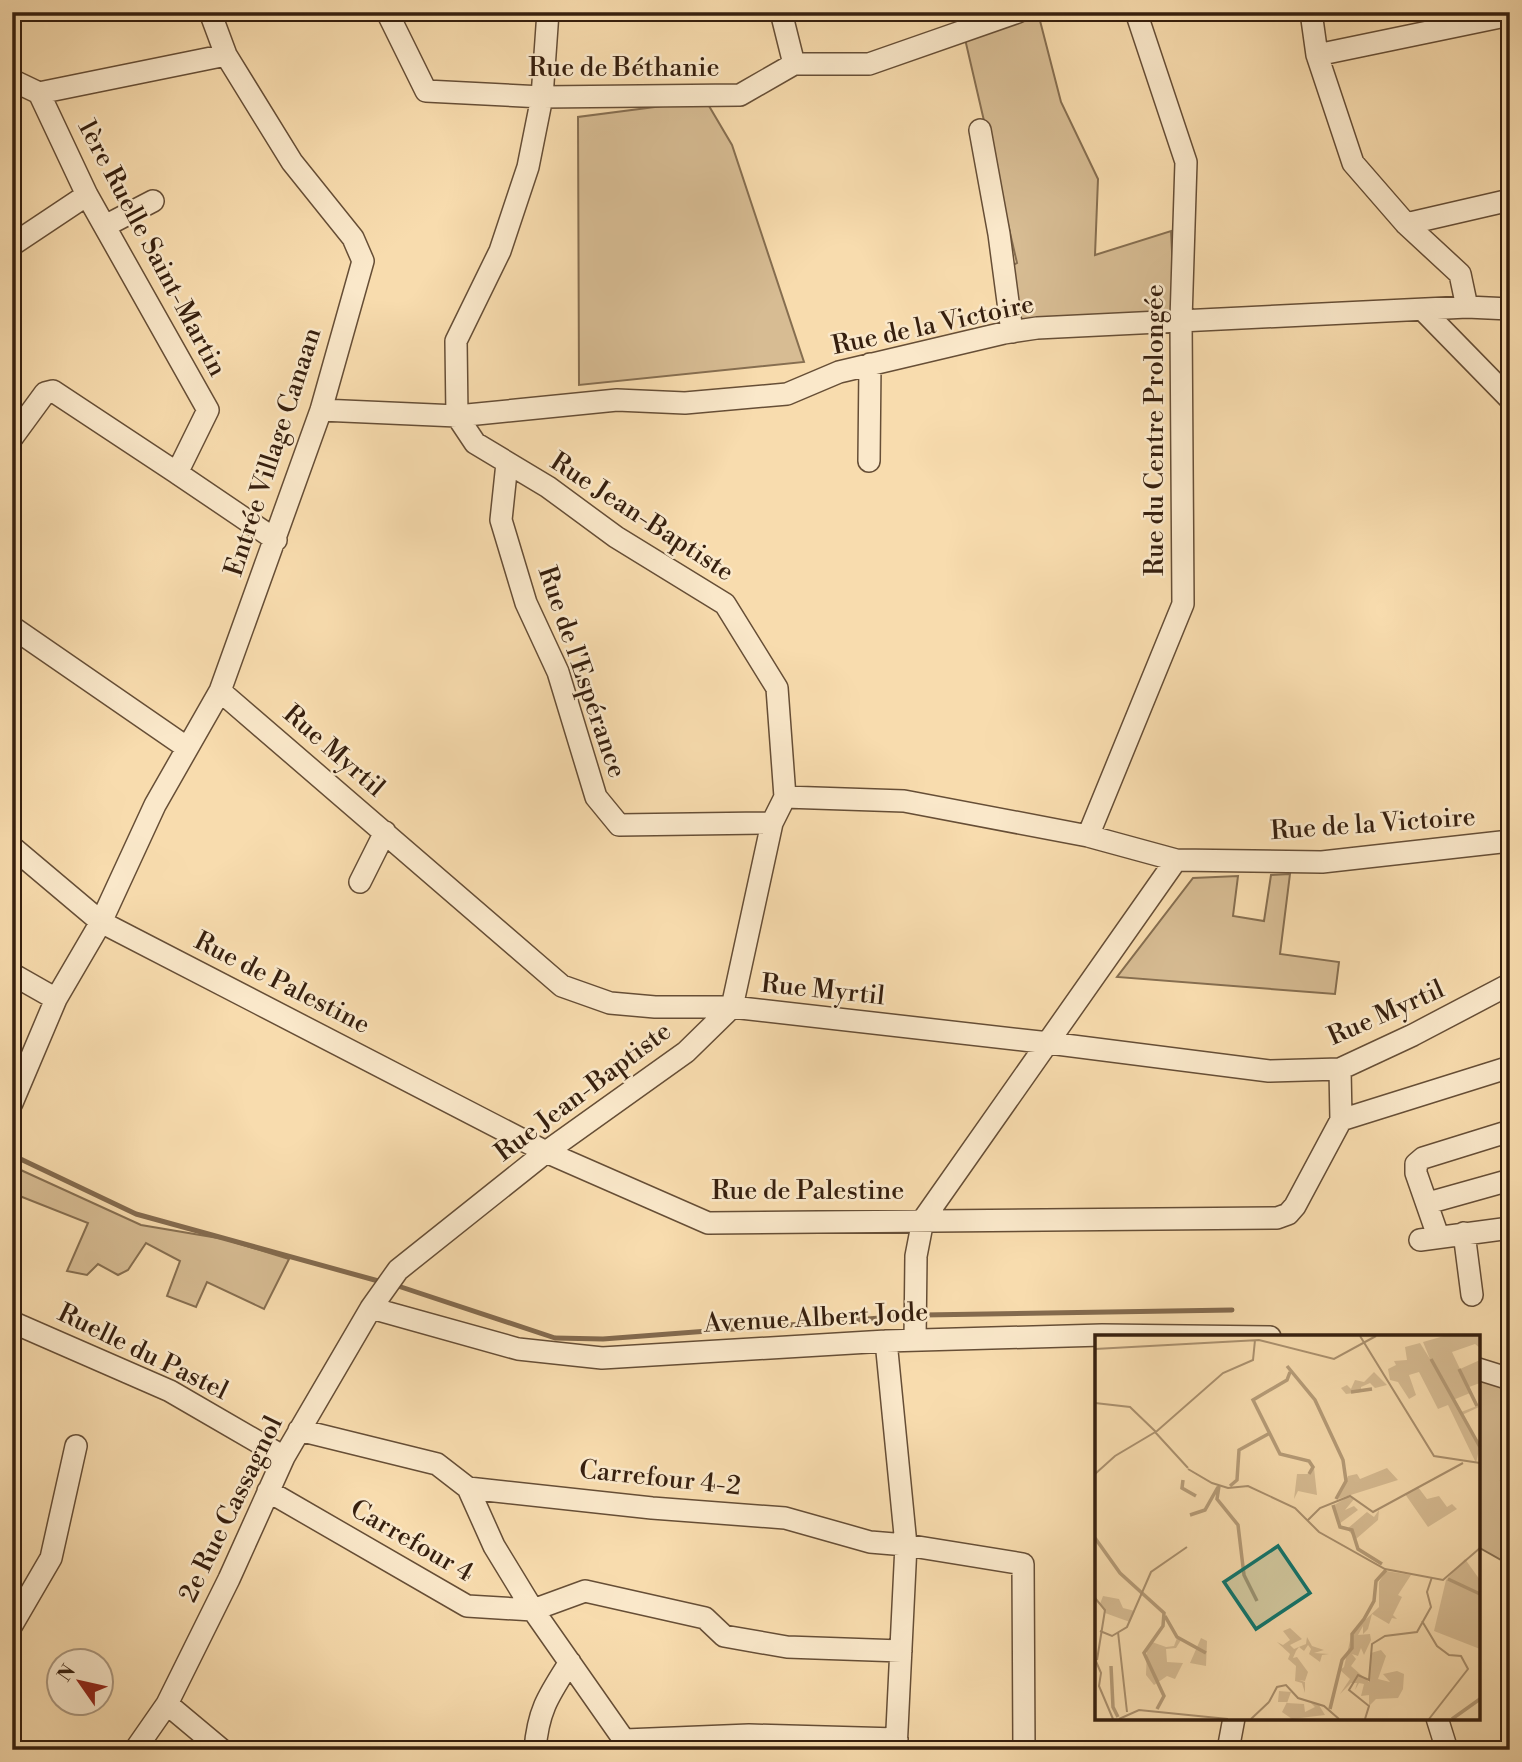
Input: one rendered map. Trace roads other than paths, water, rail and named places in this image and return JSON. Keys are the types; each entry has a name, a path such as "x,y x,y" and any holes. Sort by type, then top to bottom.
{"street":[{"name":"Entrée Village Canaan","path":"12,1103 56,999 101,922 155,805 220,691 321,410 363,261 353,238 292,162 226,55 210,12"},
{"name":"Rue de Béthanie","path":"387,12 426,91 542,97 740,95 794,64 869,64 1018,12"},
{"path":"457,416 456,341 500,251 528,167 542,97 548,12"},
{"path":"781,12 794,64"},
{"name":"Rue du Centre Prolongée","path":"1087,836 1183,604 1181,320 1186,162 1136,12"},
{"path":"1311,12 1317,55 1353,163 1406,223 1460,274 1467,307"},
{"path":"1317,55 1510,15"},
{"path":"14,80 38,93 226,55"},
{"name":"1ère Ruelle Saint-Martin","path":"38,93 87,195 208,410 177,474"},
{"path":"981,130 1012,332"},
{"path":"12,245 87,195"},
{"path":"1406,223 1510,200"},
{"path":"105,226 153,201"},
{"name":"Rue de la Victoire","path":"321,410 457,416 617,400 685,403 787,394 839,372 1037,328 1467,307 1510,309"},
{"path":"1424,311 1510,399"},
{"path":"869,461 870,364"},
{"path":"12,438 44,393 53,391 276,540"},
{"name":"Rue Jean-Baptiste","path":"457,416 475,443 548,487 616,537 725,604 777,688 785,797"},
{"name":"Rue de l'Espérance","path":"507,463 501,520 526,603 558,672 596,797 619,825 772,823"},
{"path":"12,627 186,747"},
{"name":"Rue Myrtil","path":"220,691 562,986 610,1003 655,1007 732,1007 1269,1071 1340,1069 1413,1035 1510,984"},
{"path":"732,1007 772,823 785,797"},
{"name":"Rue de la Victoire","path":"785,797 904,801 1087,836 1176,860 1322,862 1510,841"},
{"path":"360,882 385,832"},
{"name":"Rue de Palestine","path":"12,847 101,922 547,1152 708,1223 1278,1218 1295,1206 1341,1119 1340,1069"},
{"path":"915,1340 916,1256 923,1220 1176,860"},
{"path":"12,974 56,999"},
{"name":"Rue Jean-Baptiste","path":"376,1301 398,1270 547,1152 686,1052 732,1007"},
{"path":"1341,1119 1510,1067"},
{"path":"1510,1131 1423,1158 1416,1164 1416,1173 1428,1203 1429,1238 1510,1228"},
{"path":"1428,1203 1510,1180"},
{"path":"1464,1233 1472,1295"},
{"name":"Avenue Albert Jode","path":"376,1301 518,1349 602,1358 886,1341 1095,1336"},
{"name":"2e Rue Cassagnol","path":"135,1750 167,1704 229,1579 284,1457 376,1301"},
{"name":"Ruelle du Pastel","path":"12,1322 170,1391 284,1457"},
{"path":"299,1430 437,1464 468,1488 494,1546 533,1610 628,1745 749,1735 896,1745 906,1545 886,1341"},
{"path":"1480,1370 1510,1379"},
{"path":"12,1625 51,1558 76,1446"},
{"name":"Carrefour 4-2","path":"468,1488 652,1508 785,1518 870,1542 906,1545 1023,1564 1024,1750"},
{"name":"Carrefour 4","path":"268,1491 467,1606 533,1610 585,1591 705,1618 724,1636 787,1647 901,1651"},
{"path":"535,1750 544,1702 570,1662"},
{"path":"167,1704 222,1750"},
{"path":"1228,1750 1234,1720"},
{"path":"1438,1720 1447,1750"}],"waterway":[{"path":"12,1155 136,1214 382,1282"},
{"path":"395,1285 555,1338 603,1339 907,1316"},
{"path":"923,1315 1232,1310"}]}
